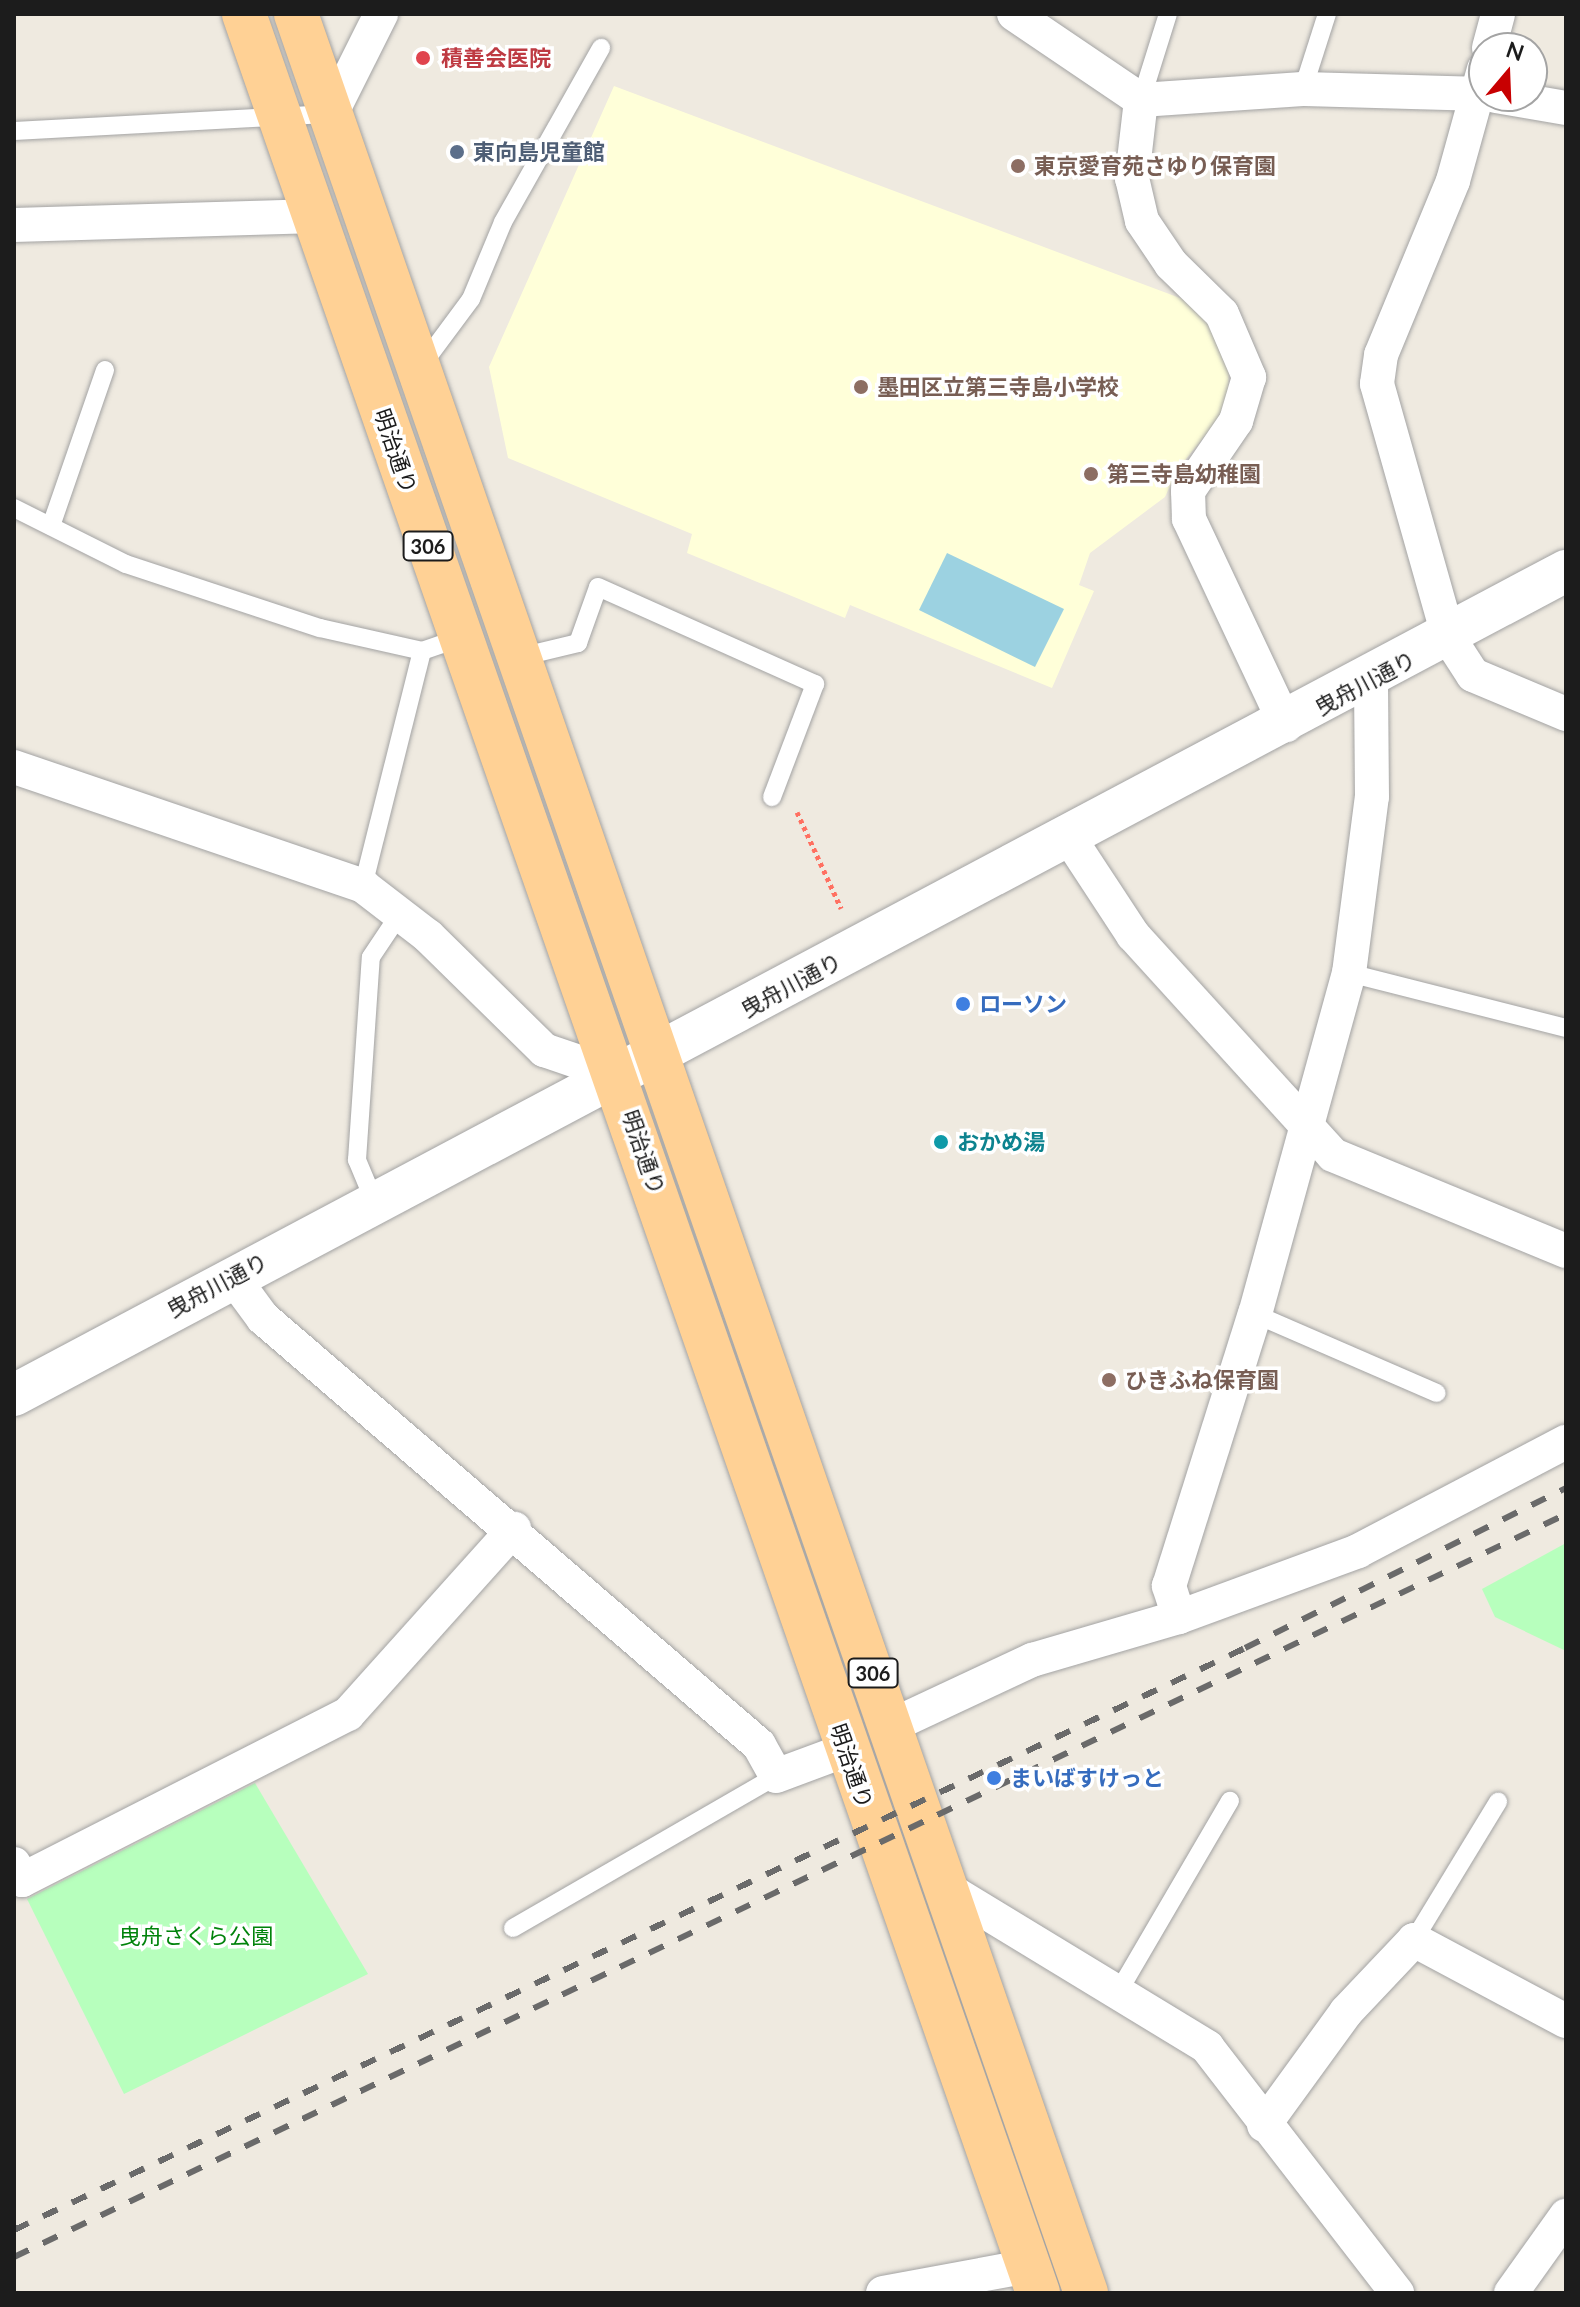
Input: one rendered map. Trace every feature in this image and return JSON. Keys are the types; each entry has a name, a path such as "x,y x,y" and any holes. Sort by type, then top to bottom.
{"main road":[{"name":"明治通り","path":"244,14 317,216 440,644 617,1075 846,1750 1033,2280"},
{"name":"306","path":"296,14 660,1054 1086,2293"}],"street":[{"path":"331,114 381,14"},
{"path":"1014,14 1141,100 1303,89 1468,88"},
{"path":"1141,100 1132,178 1142,221 1171,264 1222,314 1249,377 1236,421 1188,491 1189,519 1286,725"},
{"path":"1477,112 1453,181 1381,355 1377,384 1449,638 1473,675 1566,714"},
{"path":"14,225 317,216"},
{"name":"曳舟川通り","path":"14,1395 232,1276 1286,725 1566,571"},
{"path":"1179,1617 1169,1586 1255,1314 1309,1129 1349,973 1372,797 1371,679"},
{"path":"14,767 363,886 399,915 544,1050 617,1075"},
{"path":"1070,839 1133,935 1333,1155 1566,1251"},
{"path":"232,1276 263,1318 514,1529 759,1745 776,1776 846,1750"},
{"path":"891,1726 1032,1660 1179,1617 1358,1551 1566,1442"},
{"path":"14,1864 22,1880 348,1714 514,1529"},
{"path":"946,1888 1120,1989 1207,2047 1264,2125 1397,2293"},
{"path":"1264,2125 1346,2012 1414,1940 1566,2021"},
{"path":"1511,2293 1566,2216"},
{"path":"883,2293 1033,2280"}],"lane":[{"path":"1141,100 1168,14"},
{"path":"1303,89 1327,14"},
{"path":"421,367 471,299 503,222 601,48"},
{"path":"14,131 331,114"},
{"path":"51,526 105,370"},
{"path":"14,508 140,569 320,628 440,644 363,886"},
{"path":"520,657 578,643 598,587 815,684 772,797"},
{"path":"375,1203 357,1160 371,957 399,915"},
{"path":"1349,973 1566,1028"},
{"path":"1255,1314 1437,1393"},
{"path":"513,1928 776,1776"},
{"path":"1120,1989 1230,1801"},
{"path":"1414,1940 1498,1802"}],"path":[{"path":"772,797 798,813 860,950"}],"shaded area":[{"name":"墨田区立第三寺島小学校","path":"614,86 1196,304 1229,352 1228,407 1178,469 1165,497 1090,553 1079,585 1094,591 1052,688 850,605 845,618 687,553 692,534 508,458 489,367"}],"green space":[{"path":"1566,1543 1566,1651 1495,1617 1482,1589"},
{"name":"曳舟さくら公園","path":"255,1783 368,1974 124,2094 27,1899"}],"water":[{"path":"947,553 1064,609 1035,667 919,610"}],"railway":[{"path":"14,2230 1245,1648 1566,1488"},
{"path":"14,2257 1566,1514"}],"place":[{"name":"積善会医院","path":"423,58"},
{"name":"東向島児童館","path":"457,152"},
{"name":"東京愛育苑さゆり保育園","path":"1018,166"},
{"name":"墨田区立第三寺島小学校","path":"861,387"},
{"name":"第三寺島幼稚園","path":"1091,474"},
{"name":"ローソン","path":"963,1004"},
{"name":"おかめ湯","path":"941,1142"},
{"name":"ひきふね保育園","path":"1109,1380"},
{"name":"まいばすけっと","path":"994,1778"}]}
